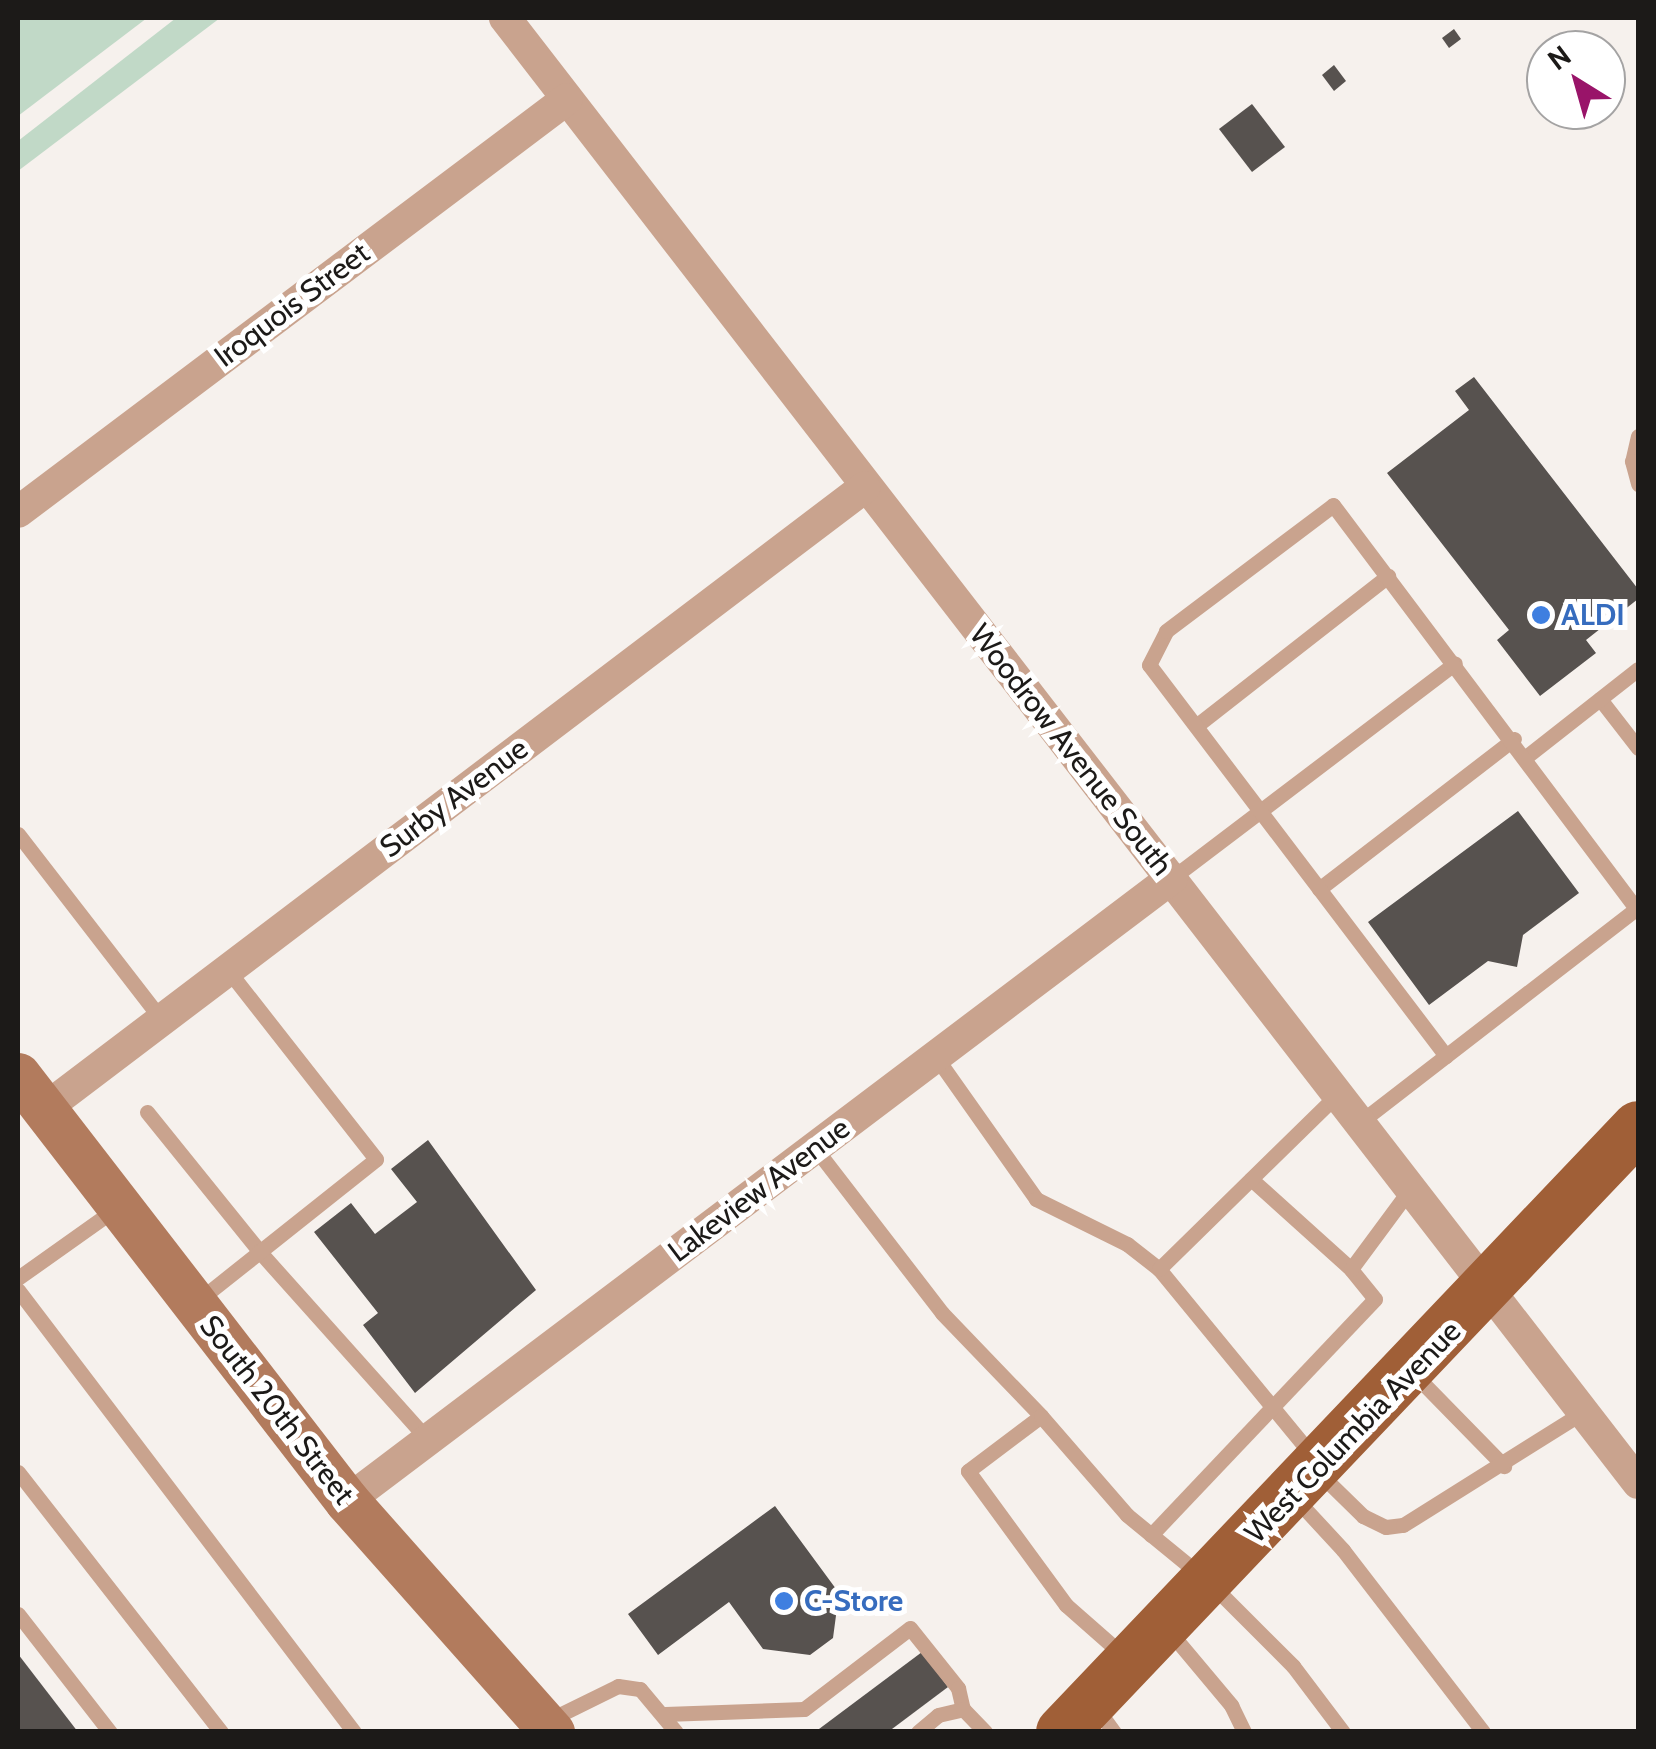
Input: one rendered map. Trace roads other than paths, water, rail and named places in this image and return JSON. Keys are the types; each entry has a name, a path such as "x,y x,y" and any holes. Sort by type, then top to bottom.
{"main road":[{"name":"South 20th Street","path":"30,1092 347,1501 548,1727"},
{"name":"West Columbia Avenue","path":"1089,1722 1148,1644 1488,1291 1638,1127"}],"street":[{"name":"Woodrow Avenue South","path":"505,18 1638,1482"},
{"name":"Iroquois Street","path":"18,512 567,99"},
{"name":"Surby Avenue","path":"30,1092 162,1020 865,487"},
{"name":"Lakeview Avenue","path":"347,1501 1172,878"}],"lane":[{"path":"1638,436 1632,461 1638,484"},
{"path":"1359,1123 1638,909 1514,738 1333,505 1166,631 1150,666 1446,1056"},
{"path":"1196,726 1388,576"},
{"path":"1172,878 1455,663"},
{"path":"1527,756 1638,670"},
{"path":"1600,699 1638,748"},
{"path":"1319,889 1514,738"},
{"path":"18,834 162,1020"},
{"path":"194,1304 376,1159 228,970"},
{"path":"936,1056 1036,1199 1127,1244 1159,1269 1274,1408 1357,1568 1483,1732"},
{"path":"1159,1269 1338,1094"},
{"path":"146,1112 258,1251 428,1440"},
{"path":"815,1148 942,1313 1152,1535 1209,1582 1293,1666 1343,1732"},
{"path":"1152,1535 1375,1298 1351,1269 1251,1179"},
{"path":"1351,1269 1411,1188"},
{"path":"18,1278 118,1206"},
{"path":"18,1290 354,1732"},
{"path":"1411,1371 1504,1466"},
{"path":"1310,1477 1363,1516 1386,1526 1403,1524 1504,1466 1583,1412"},
{"path":"1040,1416 968,1472 1066,1604 1148,1644 1231,1705 1244,1732"},
{"path":"18,1472 221,1732"},
{"path":"18,1614 110,1732"},
{"path":"665,1714 804,1709 910,1628 958,1688 962,1709 985,1732"},
{"path":"548,1727 618,1686 640,1689 665,1714 676,1732"},
{"path":"918,1732 938,1715 962,1709"}],"place":[{"name":"ALDI","path":"1541,615"},
{"name":"C-Store","path":"784,1601"}]}
